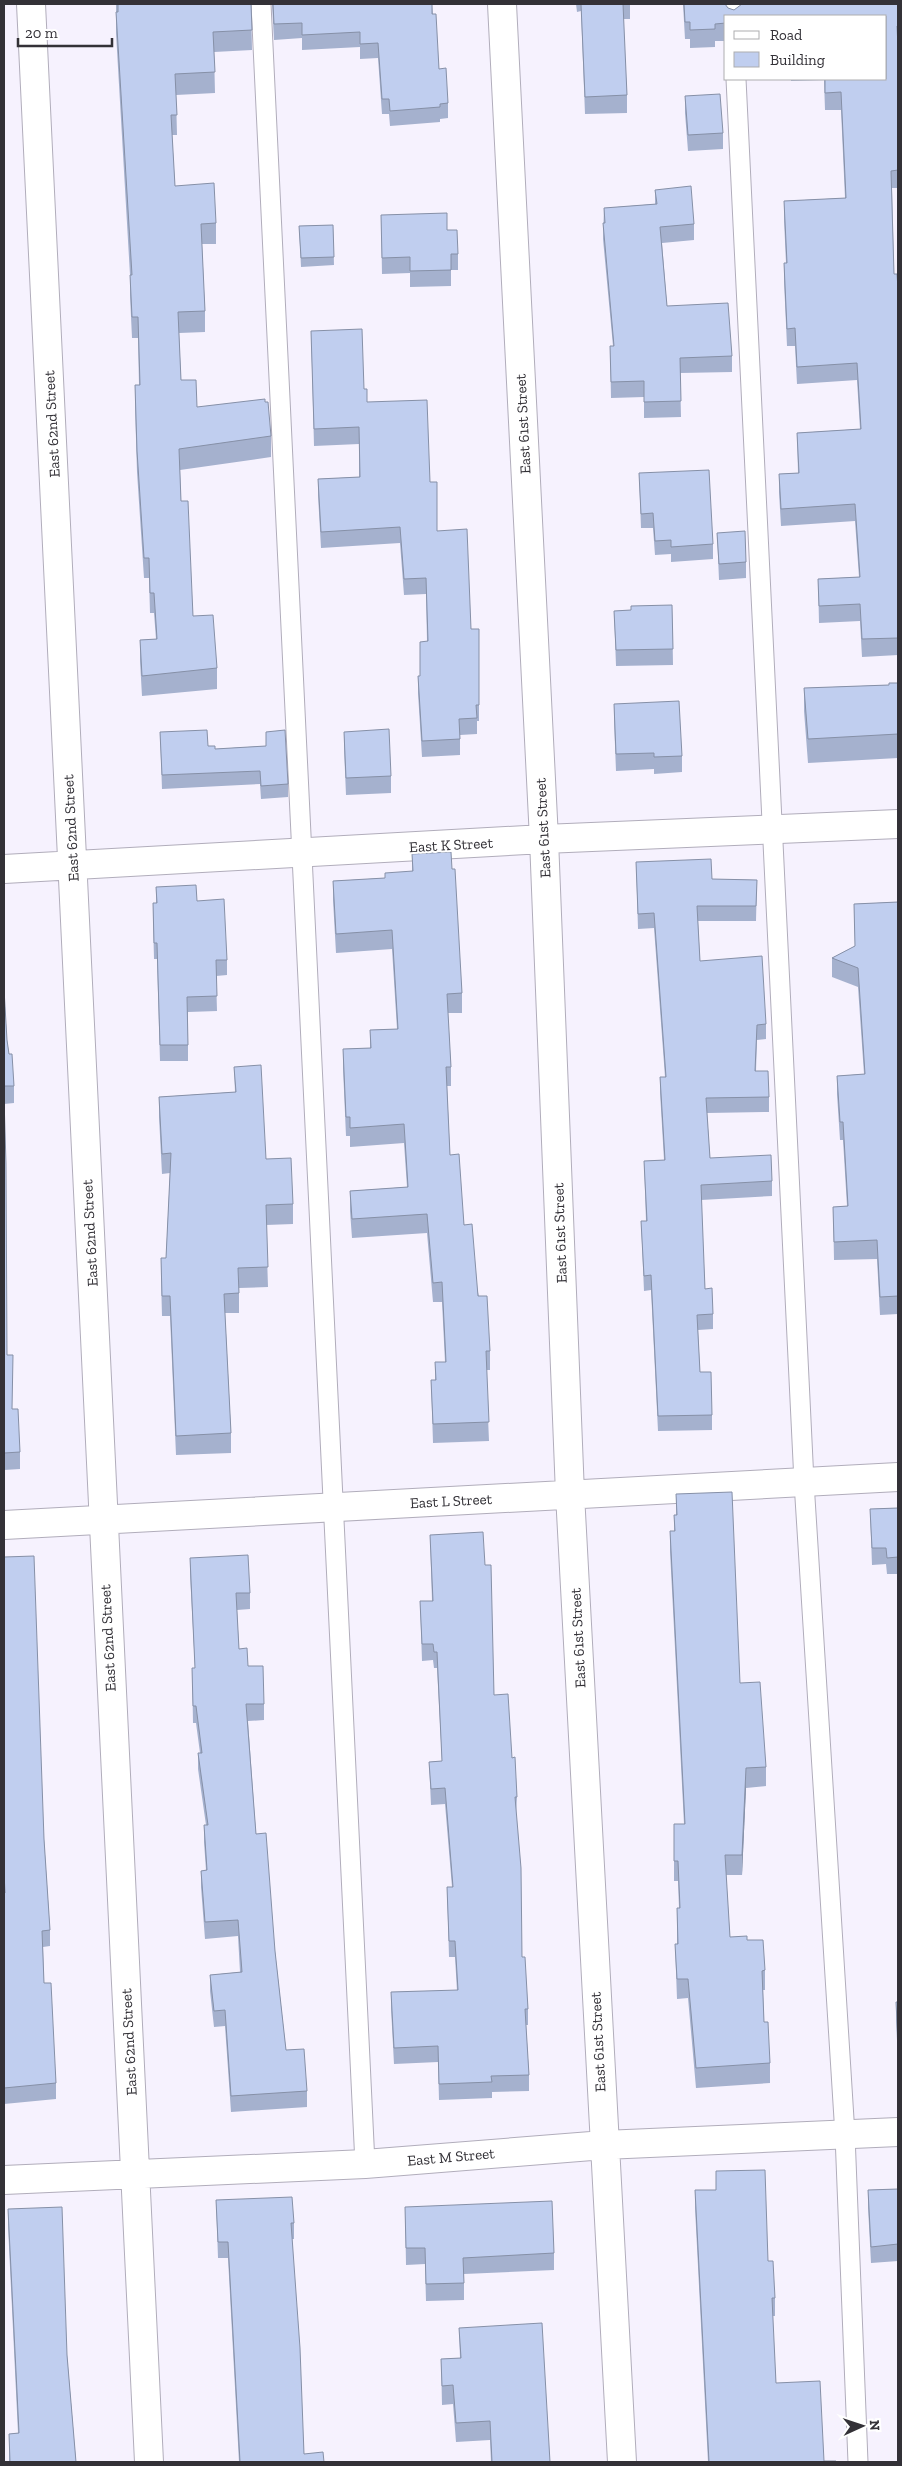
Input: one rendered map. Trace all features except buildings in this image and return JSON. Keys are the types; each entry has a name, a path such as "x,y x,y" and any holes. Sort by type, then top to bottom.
{"street":[{"name":"East 62nd Street","path":"31,4 73,866 102,1519 136,2173 148,2462"},
{"name":"East 61st Street","path":"502,4 544,840 570,1494 622,2462"},
{"name":"East K Street","path":"4,870 544,840 898,824"},
{"name":"East L Street","path":"4,1525 898,1478"},
{"name":"East M Street","path":"4,2180 365,2164 604,2145 898,2132"}],"lane":[{"path":"261,4 365,2164"},
{"path":"736,80 804,1482 845,2135 858,2462"}]}
